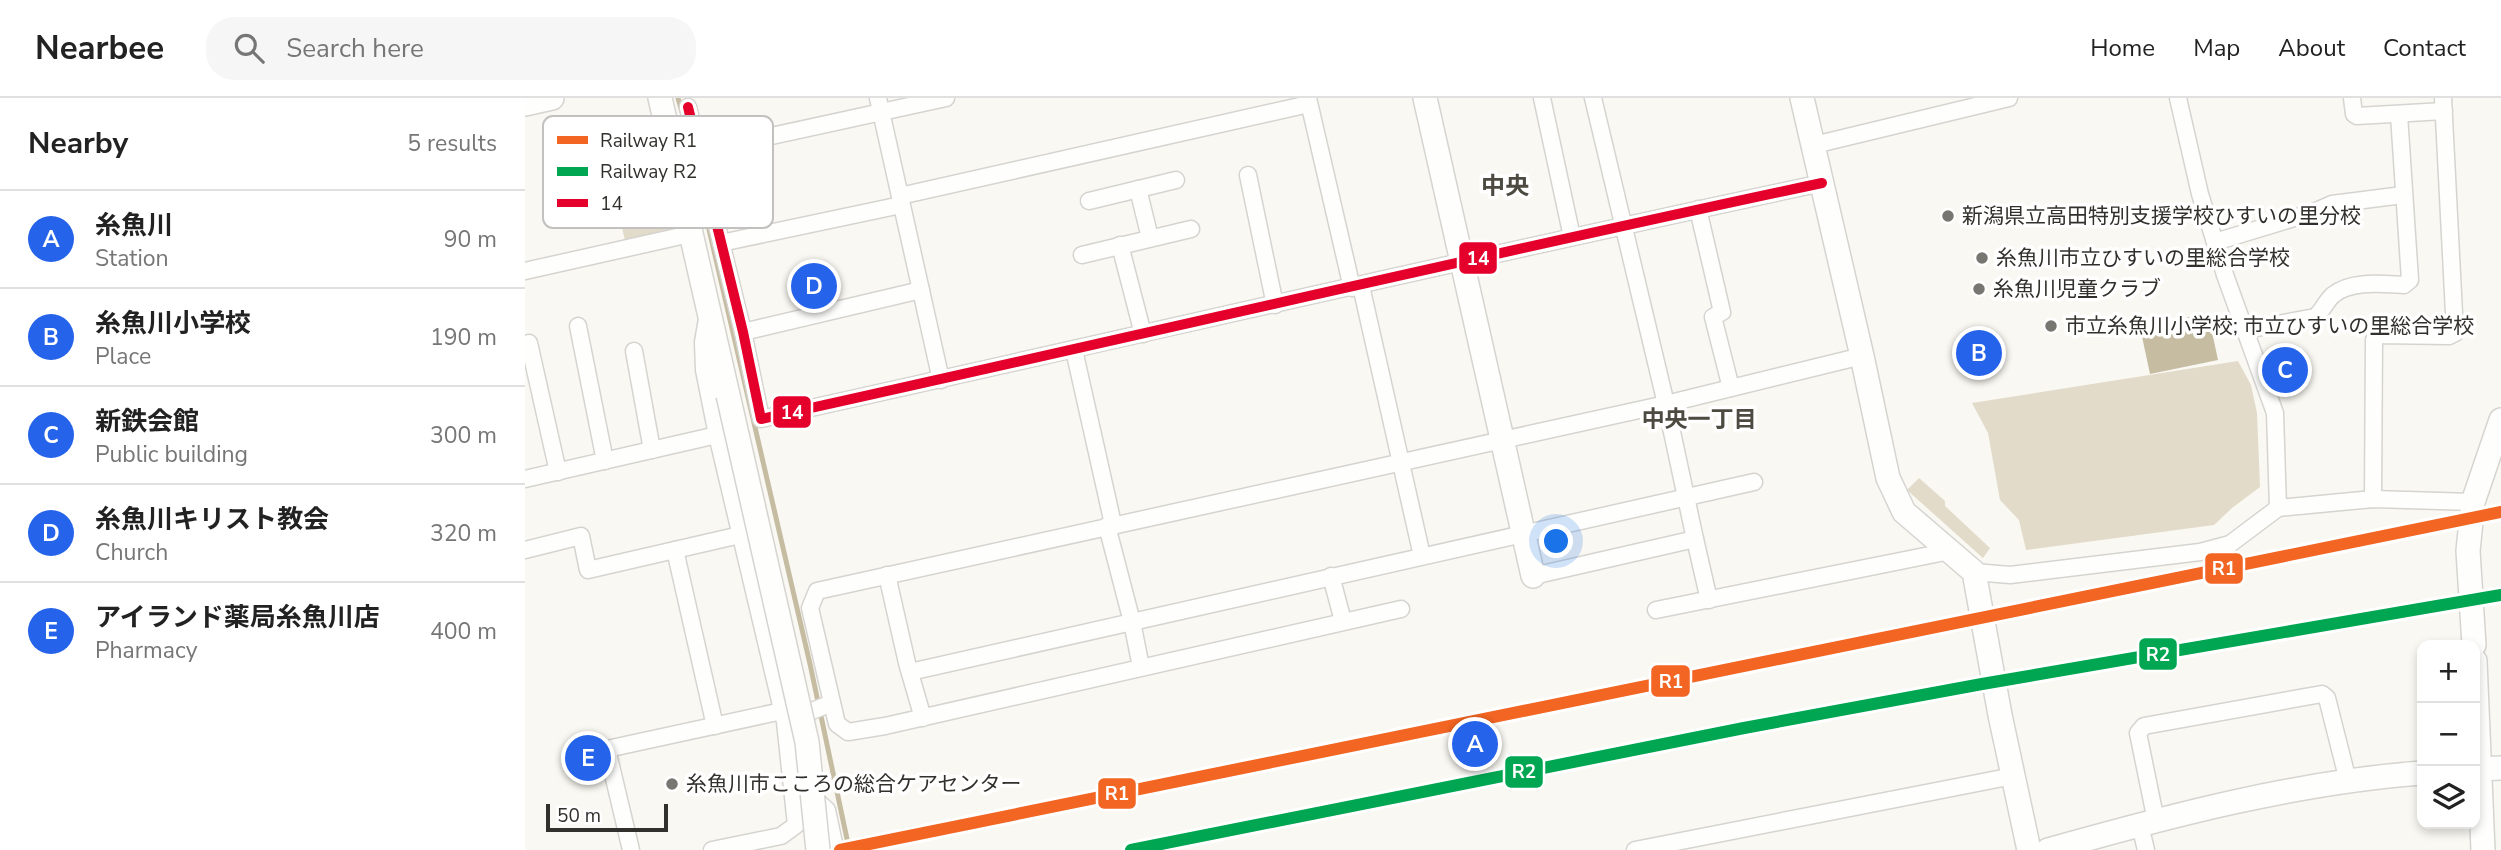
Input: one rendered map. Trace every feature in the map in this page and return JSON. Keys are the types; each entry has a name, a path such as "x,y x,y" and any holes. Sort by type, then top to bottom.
{"street":[{"path":"525,104 552,98"},
{"path":"660,98 664,116"},
{"path":"773,133 879,106 946,98"},
{"path":"1425,98 1533,576 1695,539"},
{"path":"1542,98 1572,237"},
{"path":"1593,98 1666,404 1709,600"},
{"path":"1802,98 1863,356 1888,478 1897,500 1913,521 1974,572 2010,575 2208,551 2230,544 2279,508 2373,499 2473,502"},
{"path":"1814,145 1988,100 2009,98"},
{"path":"2352,98 2354,114 2357,116 2399,115 2443,105 2455,333 2449,336 2378,335 2374,340 2373,499"},
{"path":"2182,99 2200,194 2275,412 2279,508"},
{"path":"721,243 1308,101 1422,556"},
{"path":"879,106 941,380"},
{"path":"688,107 690,116"},
{"path":"2246,330 2315,317 2322,312 2334,294 2346,288 2367,284 2405,285 2410,280 2399,115"},
{"path":"1248,175 1276,305"},
{"path":"1089,201 1176,180"},
{"path":"717,228 761,419 1622,225 1822,183"},
{"path":"1138,189 1150,238"},
{"path":"2215,242 2332,204 2403,195"},
{"path":"1698,209 1722,313 1713,317 1731,388"},
{"path":"689,228 807,742 827,849"},
{"path":"1082,255 1191,229"},
{"path":"525,271 690,234"},
{"path":"1120,246 1143,334"},
{"path":"743,332 921,290"},
{"path":"708,313 703,342 704,370 784,716 796,805 796,825 781,836 712,850"},
{"path":"578,326 604,461"},
{"path":"529,343 558,472"},
{"path":"1074,350 1141,667"},
{"path":"634,351 652,450"},
{"path":"1401,609 923,718 848,732 837,724 810,608 817,591 1666,404 1863,356"},
{"path":"2474,640 2469,551 2473,502 2497,445 2501,420"},
{"path":"525,479 717,435"},
{"path":"910,672 1754,481"},
{"path":"525,550 581,537 588,570 740,535"},
{"path":"675,550 715,726"},
{"path":"1655,610 1950,551"},
{"path":"1974,572 2029,850"},
{"path":"887,575 923,718"},
{"path":"1331,576 1343,621"},
{"path":"2146,850 2148,823 2139,733 2144,726 2322,694 2327,698 2348,781"},
{"path":"2479,703 2485,769 2483,850"},
{"path":"631,850 607,750 715,726 784,716 832,704"},
{"path":"2048,850 2148,823 2296,790 2376,776 2417,773"},
{"path":"1635,850 2013,776"},
{"path":"796,805 818,802 827,810 827,849"}],"shaded area":[{"path":"622,228 670,228 670,230 625,241"},
{"path":"2208,313 2218,360 2150,374 2140,327"},
{"path":"2238,361 2251,385 2257,413 2260,487 2214,525 2026,550 2019,520 2000,500 1988,433 1972,403"},
{"path":"1919,478 1990,548 1983,558 1907,490"}],"waterway":[{"path":"678,98 682,112"},
{"path":"709,228 810,664 847,839"}],"rail line":[{"name":"R1","path":"840,850 2501,512"},
{"name":"R2","path":"1131,850 1744,728 1982,684 2501,595"}],"transit line":[{"name":"14","path":"688,107 690,116"},
{"name":"14","path":"718,228 761,419 1822,183"}],"place":[{"name":"新潟県立高田特別支援学校ひすいの里分校","path":"1948,216"},
{"name":"糸魚川市立ひすいの里総合学校","path":"1982,258"},
{"name":"糸魚川キリスト教会","path":"814,286"},
{"name":"糸魚川児童クラブ","path":"1979,289"},
{"name":"市立糸魚川小学校; 市立ひすいの里総合学校","path":"2051,326"},
{"name":"糸魚川小学校","path":"1979,353"},
{"name":"新鉄会館","path":"2285,370"},
{"name":"糸魚川","path":"1475,744"},
{"name":"アイランド薬局糸魚川店","path":"588,758"},
{"name":"糸魚川市こころの総合ケアセンター","path":"672,784"}],"district":[{"name":"中央","path":"1505,186"},
{"name":"中央一丁目","path":"1699,419"}]}
